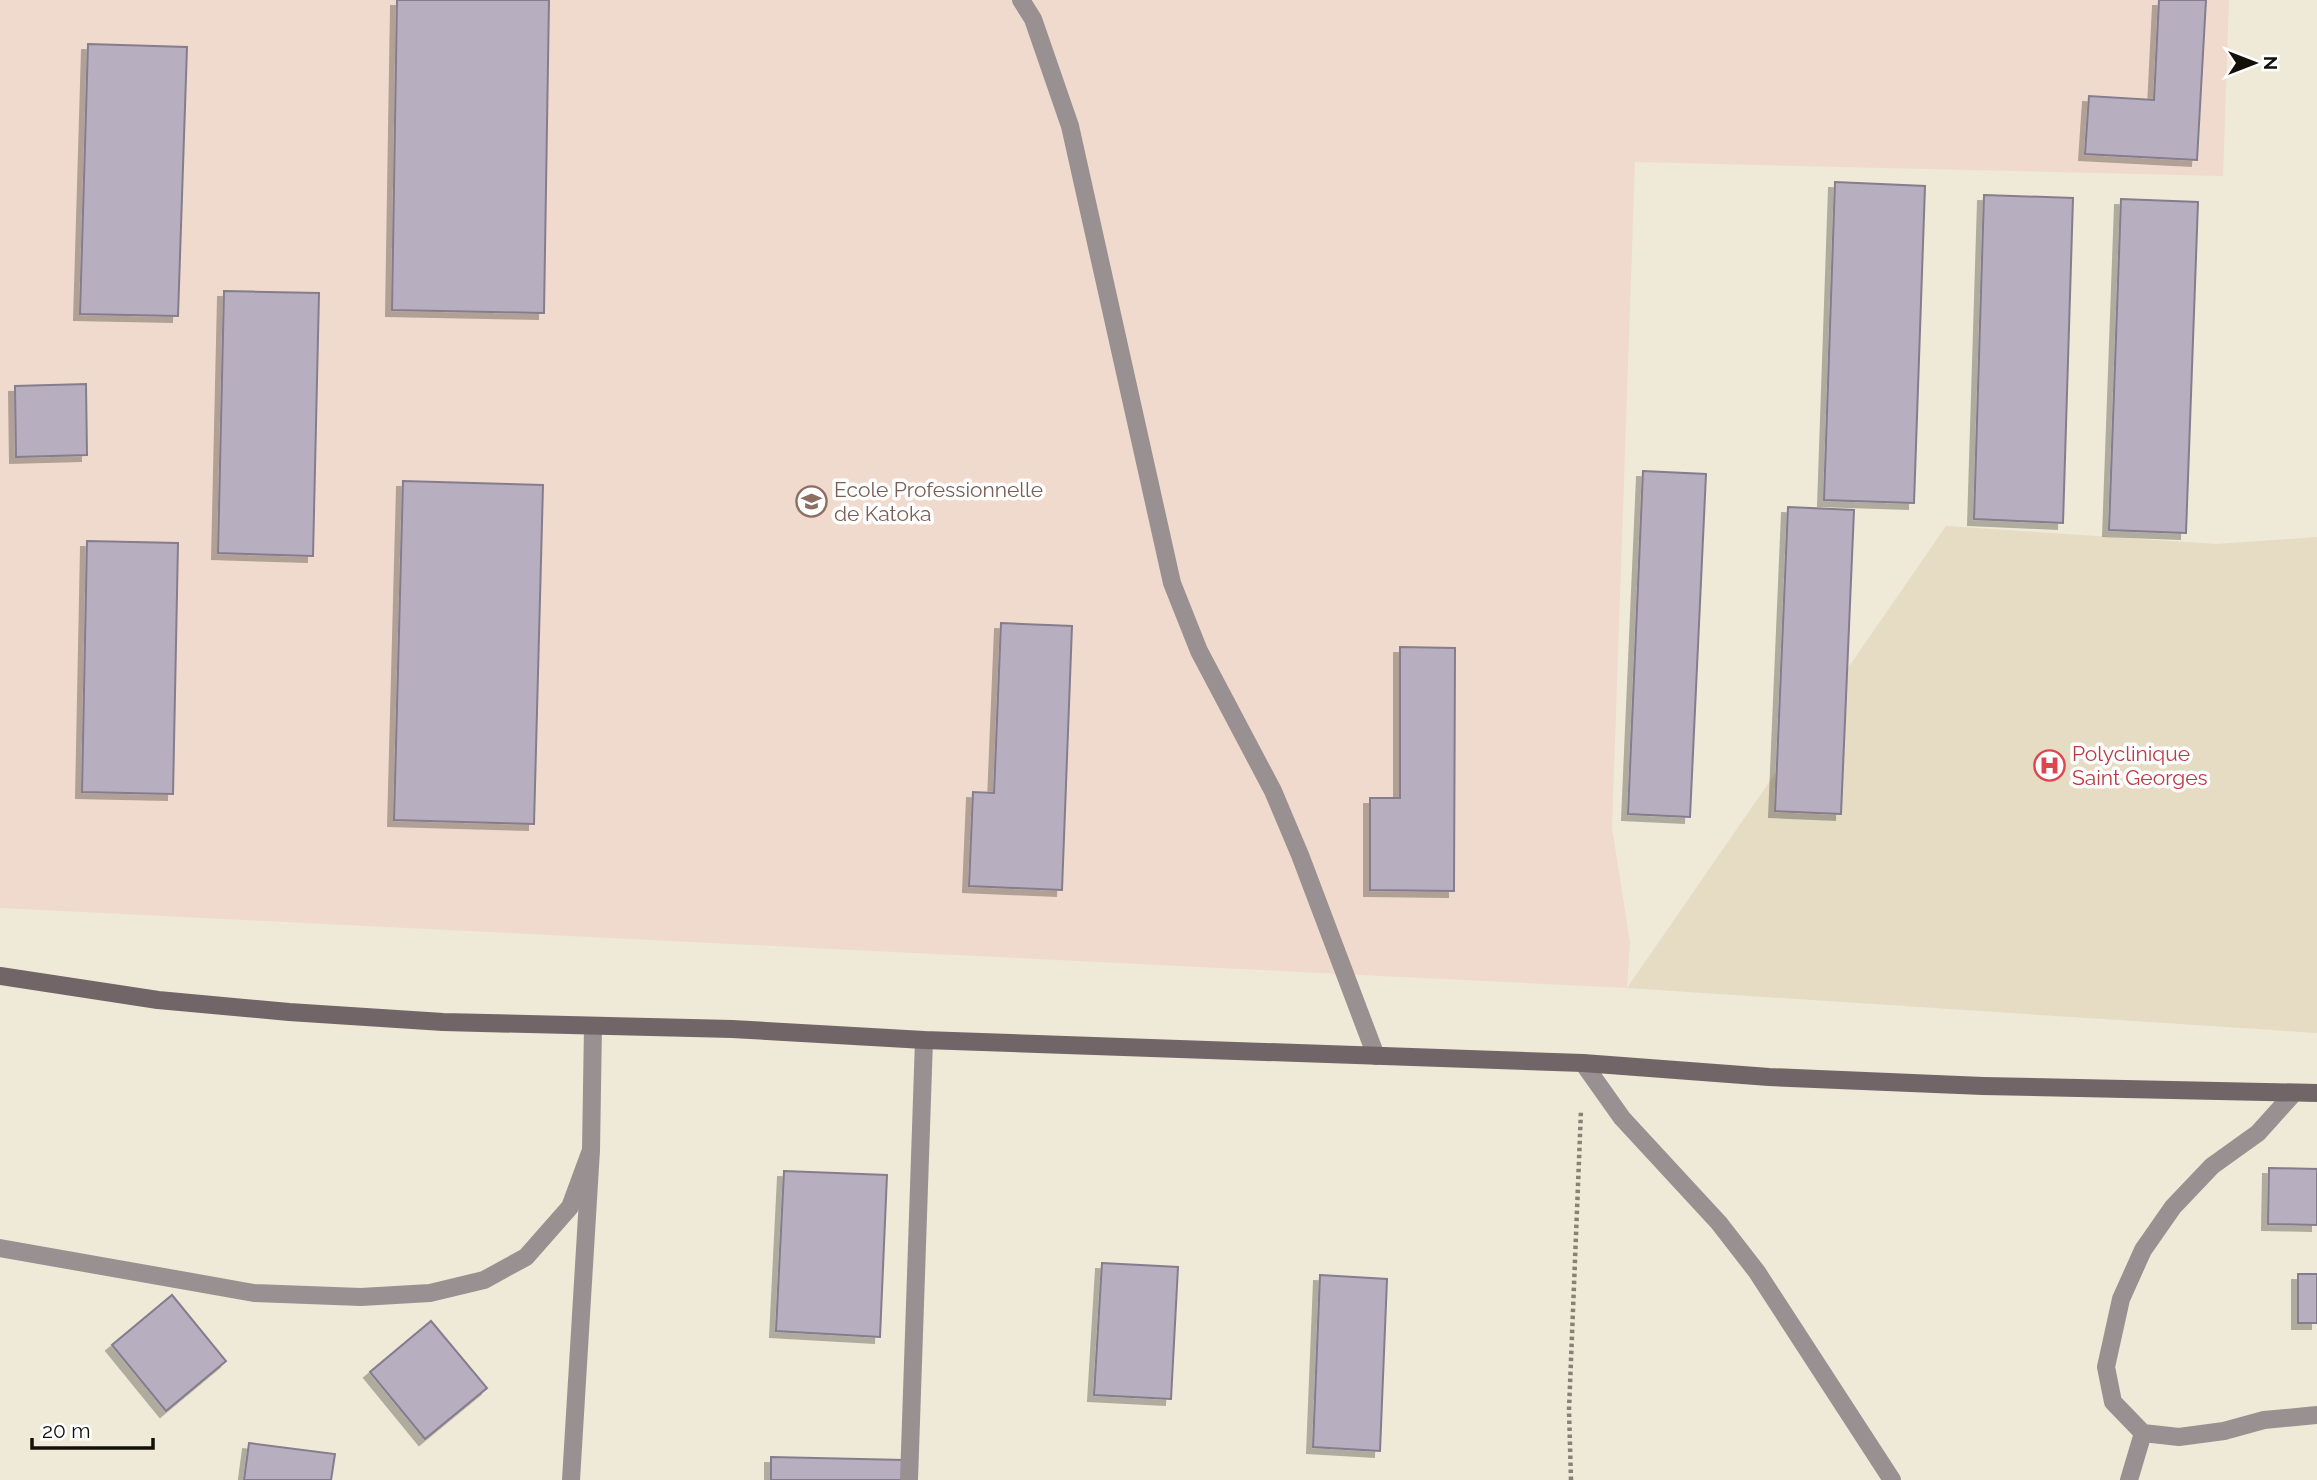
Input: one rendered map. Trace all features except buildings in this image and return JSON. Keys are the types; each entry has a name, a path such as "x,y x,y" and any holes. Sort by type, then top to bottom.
{"street":[{"path":"1021,0 1033,19 1070,127 1172,583 1199,651 1273,790 1376,1056"},
{"path":"0,976 159,1000 443,1022 732,1029 924,1040 1583,1063 1769,1077 1970,1086 2317,1093"},
{"path":"572,1480 592,1150 593,1026"},
{"path":"909,1480 924,1040"},
{"path":"1583,1063 1622,1118 1719,1223 1757,1272 1892,1480"},
{"path":"2294,1093 2258,1133 2212,1166 2173,1207 2143,1250 2121,1299 2106,1367 2113,1402 2143,1433 2179,1437 2224,1431 2264,1420 2317,1415"},
{"path":"0,1248 254,1293 361,1297 430,1293 484,1280 526,1257 570,1207 592,1150"},
{"path":"2129,1480 2143,1433"}],"path":[{"path":"1571,1480 1569,1410 1583,1063"}],"shaded area":[{"name":"Ecole Professionnelle de Katoka","path":"0,0 2229,0 2223,176 1635,162 1612,828 1630,942 1627,988 0,908"},
{"name":"Polyclinique Saint Georges","path":"1946,526 2216,544 2317,537 2317,1033 1627,988"}],"place":[{"name":"Ecole Professionnelle de Katoka","path":"811,502"},
{"name":"Polyclinique Saint Georges","path":"2049,766"}]}
